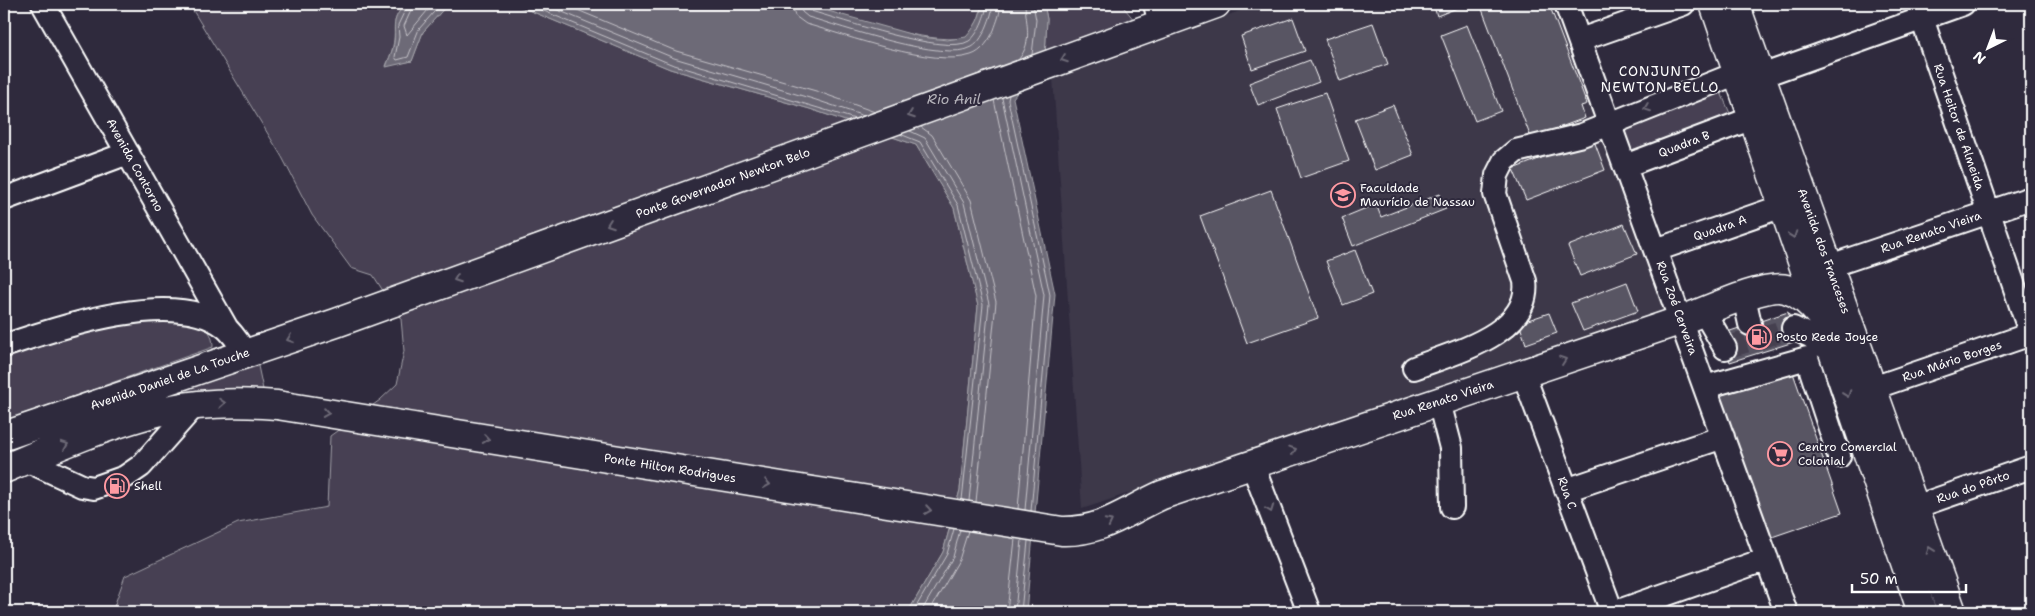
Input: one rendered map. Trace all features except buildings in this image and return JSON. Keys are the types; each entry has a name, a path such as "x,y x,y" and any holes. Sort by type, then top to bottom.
{"main road":[{"name":"Ponte Governador Newton Belo","path":"336,323 1110,43 1158,14 1216,4"},
{"path":"1699,4 1751,79"},
{"name":"Avenida dos Franceses","path":"1714,4 1751,79 1830,266 1952,612"},
{"name":"Avenida dos Franceses","path":"1735,4 1751,79 1783,206 1820,315 1820,356 1922,612"},
{"path":"1751,4 1751,79 1742,122 1783,206"},
{"name":"Rua Renato Vieira","path":"1062,531 1080,532 1104,525 1162,495 1775,288 1787,289 1804,299 1820,315"},
{"name":"Avenida Daniel de La Touche","path":"4,436 336,323"},
{"name":"Ponte Hilton Rodrigues","path":"195,405 247,402 278,405 1062,531"},
{"path":"15,464 134,419 195,405"}],"street":[{"name":"Avenida Contorno","path":"42,4 226,327 246,354"},
{"name":"Rua Zoé Cerveira","path":"1566,4 1656,250 1693,316 1706,387 1786,612"},
{"path":"1580,40 1683,4"},
{"path":"1414,368 1493,336 1515,315 1523,301 1526,291 1525,281 1495,194 1497,174 1504,161 1516,150 1582,135 1610,123 1751,79 1920,11 1963,4"},
{"name":"Rua Heitor de Almeida","path":"1920,11 2031,334"},
{"name":"Quadra B","path":"1626,166 1742,122"},
{"path":"4,199 128,153"},
{"name":"Rua Renato Vieira","path":"1830,266 2031,198"},
{"name":"Quadra A","path":"1656,250 1783,206"},
{"path":"1744,297 1750,324"},
{"path":"4,346 73,323 127,314 169,311 188,313 226,327"},
{"path":"1693,316 1725,348"},
{"path":"1793,328 1810,336 1820,356 1840,456"},
{"name":"Rua Mário Borges","path":"1873,388 2031,334"},
{"path":"1706,387 1820,356"},
{"name":"Rua C","path":"1523,374 1612,612"},
{"path":"1439,402 1451,448 1452,507"},
{"path":"15,464 82,486 94,488 125,477 141,466 195,405"},
{"path":"1566,490 1723,437"},
{"path":"1252,464 1309,612"},
{"name":"Rua do Pôrto","path":"1915,507 2031,467"},
{"path":"1616,612 1767,559"}],"shaded area":[{"path":"189,4 405,4 395,20 394,39 386,66 412,61 423,32 448,4 514,4 670,69 810,109 916,145 954,208 978,306 960,490 943,552 908,612 112,612 125,576 238,523 327,507 330,436 380,400 397,384 404,351 401,319 373,275 351,268 312,215 282,157"},
{"path":"803,4 981,4 981,8 977,22 966,38 948,39 885,28"},
{"path":"1044,4 1121,4 1139,26 1045,57 1047,19"},
{"name":"Faculdade Maurício de Nassau","path":"1259,4 1557,4 1667,312 1082,509 1053,78"},
{"path":"1719,88 1732,118 1634,156 1622,125"},
{"path":"131,322 191,322 206,328 212,339 213,347 4,421 4,357 75,330"},
{"path":"258,366 264,394 4,463 4,451 179,390"}],"water":[{"path":"405,4 448,4 423,32 412,61 386,67 393,48 395,21"},
{"name":"Rio Anil","path":"514,4 803,4 921,37 947,40 966,37 977,22 981,4 1044,4 1047,19 1045,57 1013,98 1055,294 1026,612 908,612 943,552 960,490 978,306 954,208 916,145 810,109 670,69"}],"tunnel":[{"path":"1725,348 1793,328"}],"place":[{"name":"Faculdade Maurício de Nassau","path":"1343,195"},
{"name":"Posto Rede Joyce","path":"1759,337"},
{"name":"Centro Comercial Colonial","path":"1780,454"},
{"name":"Shell","path":"117,486"}],"district":[{"name":"CONJUNTO NEWTON BELLO","path":"1660,79"}]}
